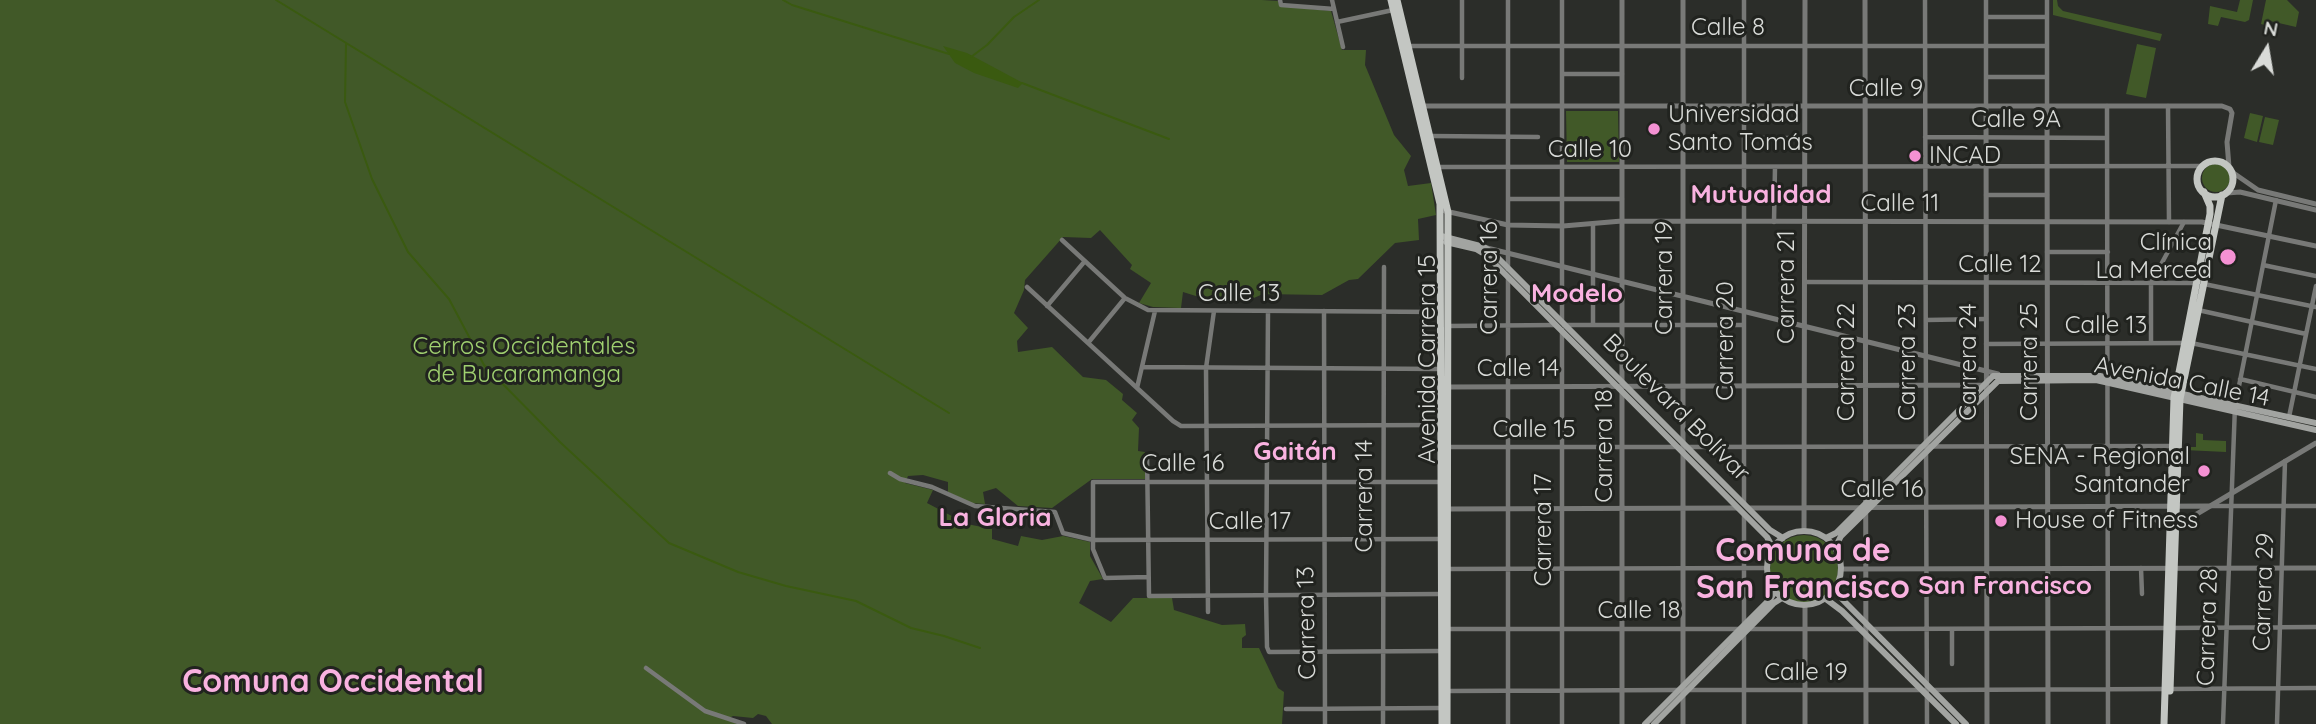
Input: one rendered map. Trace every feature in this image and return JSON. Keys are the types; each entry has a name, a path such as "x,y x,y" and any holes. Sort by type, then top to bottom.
{"main road":[{"name":"Avenida Carrera 15","path":"1391,0 1431,136 1444,211 1447,326 1444,425"},
{"name":"Avenida Carrera 15","path":"1397,0 1444,211"},
{"path":"2167,724 2172,446 2177,396 2212,224 2224,194 2233,184 2231,170 2216,161 2203,166 2197,179 2210,206 2212,224"},
{"path":"2204,192 2212,196 2224,194"},
{"name":"Avenida Carrera 15","path":"1444,239 1441,369 1447,509 1447,724"},
{"name":"Boulevard Bolívar","path":"1444,239 1484,247 1508,268 1743,508 1770,540 1773,548"},
{"name":"Boulevard Bolívar","path":"1444,239 1482,253 1562,326"},
{"path":"2187,343 2197,310 2199,283"},
{"name":"Avenida Calle 14","path":"1992,382 2048,378 2108,380 2316,430"},
{"path":"1926,446 1971,396 1992,382"},
{"path":"1835,548 1841,536 1865,508 1992,382"},
{"path":"2172,506 2177,396"},
{"name":"Avenida Calle 14","path":"2234,409 2316,423"},
{"name":"Avenida Carrera 15","path":"1442,724 1441,482 1444,447"},
{"name":"Boulevard Bolívar","path":"1743,508 1783,538"},
{"path":"1826,538 1865,508"},
{"path":"1804,531 1826,538 1835,548 1842,569 1834,591 1826,599 1805,606 1782,598 1769,580 1767,568 1773,548 1783,538 1804,531"},
{"path":"1744,629 1775,591"},
{"path":"1834,591 1865,628 1927,690 1966,724"},
{"path":"1645,724 1744,629 1782,598"},
{"path":"1826,599 1865,628"},
{"path":"1654,724 1683,690"},
{"path":"1927,690 1936,704 1956,724"},
{"path":"1927,705 1936,704"}],"street":[{"path":"1332,0 1343,47"},
{"path":"1462,0 1462,78"},
{"name":"Carrera 16","path":"1508,0 1508,724"},
{"name":"Carrera 17","path":"1562,0 1562,724"},
{"name":"Carrera 18","path":"1622,0 1622,724"},
{"name":"Carrera 19","path":"1683,0 1683,724"},
{"name":"Carrera 20","path":"1744,0 1744,724"},
{"name":"Carrera 21","path":"1804,531 1805,0"},
{"name":"Carrera 22","path":"1865,0 1866,724"},
{"name":"Carrera 23","path":"1925,0 1927,724"},
{"name":"Carrera 24","path":"1986,0 1986,345 1987,371 1992,382 1987,446 1987,724"},
{"name":"Carrera 25","path":"2047,0 2048,724"},
{"path":"1281,2 1334,9"},
{"path":"1337,22 1393,9"},
{"path":"1986,17 2047,17"},
{"name":"Calle 8","path":"1408,46 2047,46"},
{"path":"1562,74 1622,74"},
{"path":"1986,77 2047,77"},
{"name":"Calle 9","path":"1420,106 2222,106 2230,108 2232,113 2226,145 2231,170"},
{"path":"2107,106 2108,724"},
{"path":"2168,106 2169,222"},
{"path":"1431,136 1538,137"},
{"path":"1744,138 1805,138"},
{"name":"Calle 9A","path":"1925,138 2107,138"},
{"name":"Calle 10","path":"1438,167 2203,166"},
{"path":"1774,222 1775,167"},
{"path":"2231,170 2258,190 2316,204"},
{"path":"2224,194 2240,192 2316,209"},
{"path":"1986,195 2047,195"},
{"path":"1508,199 1622,199"},
{"name":"Carrera 28","path":"2223,724 2234,409 2276,200"},
{"name":"Calle 11","path":"1444,211 1508,225 1563,226 1622,222 2184,222 2212,224 2316,246"},
{"path":"2151,343 2151,283 2184,222"},
{"path":"1592,325 1593,224"},
{"name":"Calle 13","path":"1062,240 1125,298 1140,307 1155,311 1441,312"},
{"path":"1484,247 1987,371 1992,382"},
{"path":"2047,252 2108,252"},
{"path":"1047,306 1085,261"},
{"path":"2263,265 2316,276"},
{"name":"Carrera 14","path":"1383,724 1384,267"},
{"name":"Calle 12","path":"1805,282 2199,283 2314,307"},
{"path":"2289,418 2314,307 2316,286"},
{"path":"1027,288 1177,424 1444,425"},
{"path":"1088,343 1125,298"},
{"path":"2197,310 2306,334"},
{"path":"1136,388 1155,311"},
{"path":"1208,612 1206,368 1214,311"},
{"path":"1268,311 1266,595 1269,652 1441,651"},
{"name":"Carrera 13","path":"1324,312 1325,724"},
{"path":"1926,320 1986,319"},
{"path":"1447,326 1743,325"},
{"name":"Calle 13","path":"1986,345 2187,343 2316,369"},
{"name":"Calle 14","path":"1142,367 1441,369"},
{"path":"2240,379 2316,397"},
{"name":"Calle 14","path":"1447,387 1967,386 1992,382"},
{"path":"1967,386 1972,389 1971,396"},
{"path":"2130,507 2172,527 2316,443"},
{"name":"Calle 15","path":"1444,447 2172,446"},
{"path":"1147,455 1149,596 1441,594"},
{"name":"Carrera 29","path":"2277,724 2285,461"},
{"name":"Calle 17","path":"890,473 900,479 932,487 975,506 1055,512 1060,531 1072,537 1093,540 1441,539"},
{"name":"Calle 16","path":"1093,540 1093,482 1441,482"},
{"name":"Calle 16","path":"1447,509 2316,506"},
{"path":"1093,540 1094,553 1105,578 1148,577"},
{"path":"1447,569 1767,568"},
{"path":"2141,568 2142,594"},
{"path":"1842,569 2316,568"},
{"path":"1805,606 1805,724"},
{"name":"Calle 18","path":"1447,629 2316,627"},
{"path":"1952,629 1952,664"},
{"path":"646,668 705,711 744,724"},
{"name":"Calle 19","path":"1447,691 2316,688"},
{"path":"1286,709 1442,708"}],"green space":[{"name":"Cerros Occidentales de Bucaramanga","path":"0,0 1262,0 1278,1 1280,6 1331,11 1342,50 1366,50 1365,65 1394,135 1411,156 1404,170 1408,186 1431,183 1436,215 1418,219 1419,240 1395,243 1358,279 1349,280 1322,295 1263,294 1247,301 1212,301 1183,292 1181,308 1153,307 1139,303 1151,283 1130,269 1132,265 1100,230 1091,238 1063,237 1025,280 1024,290 1014,313 1028,328 1017,341 1018,352 1052,347 1083,377 1106,380 1123,394 1122,400 1137,413 1132,420 1139,428 1138,451 1145,452 1145,479 1092,479 1052,508 1018,506 996,488 983,492 985,504 971,503 948,492 948,482 923,475 908,476 905,483 933,490 927,503 967,524 992,529 992,539 1018,546 1021,536 1042,540 1063,536 1090,542 1090,556 1103,579 1090,581 1079,603 1111,622 1133,598 1172,598 1174,610 1222,625 1245,624 1246,635 1242,638 1242,648 1259,648 1278,688 1284,692 1282,724 772,724 766,716 758,714 753,718 733,716 727,719 737,724 0,724"},
{"path":"2053,0 2057,0 2063,11 2162,34 2160,41 2053,15"},
{"path":"2240,0 2253,0 2249,20 2245,22 2221,17 2218,26 2208,24 2210,6 2237,12"},
{"path":"2266,0 2287,0 2299,12 2296,27 2270,21 2268,26 2261,24"},
{"path":"2137,44 2156,48 2146,98 2126,94"},
{"path":"1566,111 1618,111 1619,162 1567,162"},
{"path":"2250,113 2263,116 2257,142 2244,138"},
{"path":"2265,117 2279,120 2273,145 2259,142"},
{"path":"2216,164 2226,168 2230,178 2226,188 2216,192 2206,188 2202,178 2206,168"},
{"path":"2196,433 2203,434 2203,440 2226,441 2226,452 2184,450 2184,447 2196,447"},
{"path":"1804,535 1817,538 1828,545 1835,556 1838,569 1835,582 1828,593 1817,600 1804,603 1791,600 1780,593 1773,582 1770,569 1773,556 1780,545 1791,538"}],"shaded area":[{"path":"943,46 967,53 1023,83 1018,88 974,73 955,63"}],"waterway":[{"path":"276,0 949,413"},
{"path":"783,0 949,54"},
{"path":"971,57 987,45 1014,17 1039,0"},
{"path":"346,43 345,102 372,179 408,252 449,299 484,365 561,443 669,543 738,572 786,586 856,601 911,628 980,648"},
{"path":"1022,83 1169,139"}],"place":[{"name":"Universidad Santo Tomás","path":"1654,129"},
{"name":"INCAD","path":"1915,156"},
{"name":"Clínica La Merced","path":"2228,257"},
{"name":"SENA - Regional Santander","path":"2204,471"},
{"name":"House of Fitness","path":"2001,521"}],"district":[{"name":"Mutualidad","path":"1761,195"},
{"name":"Modelo","path":"1577,294"},
{"name":"Gaitán","path":"1295,452"},
{"name":"La Gloria","path":"995,518"},
{"name":"Comuna de San Francisco","path":"1803,570"},
{"name":"San Francisco","path":"2005,586"},
{"name":"Comuna Occidental","path":"333,682"}]}
